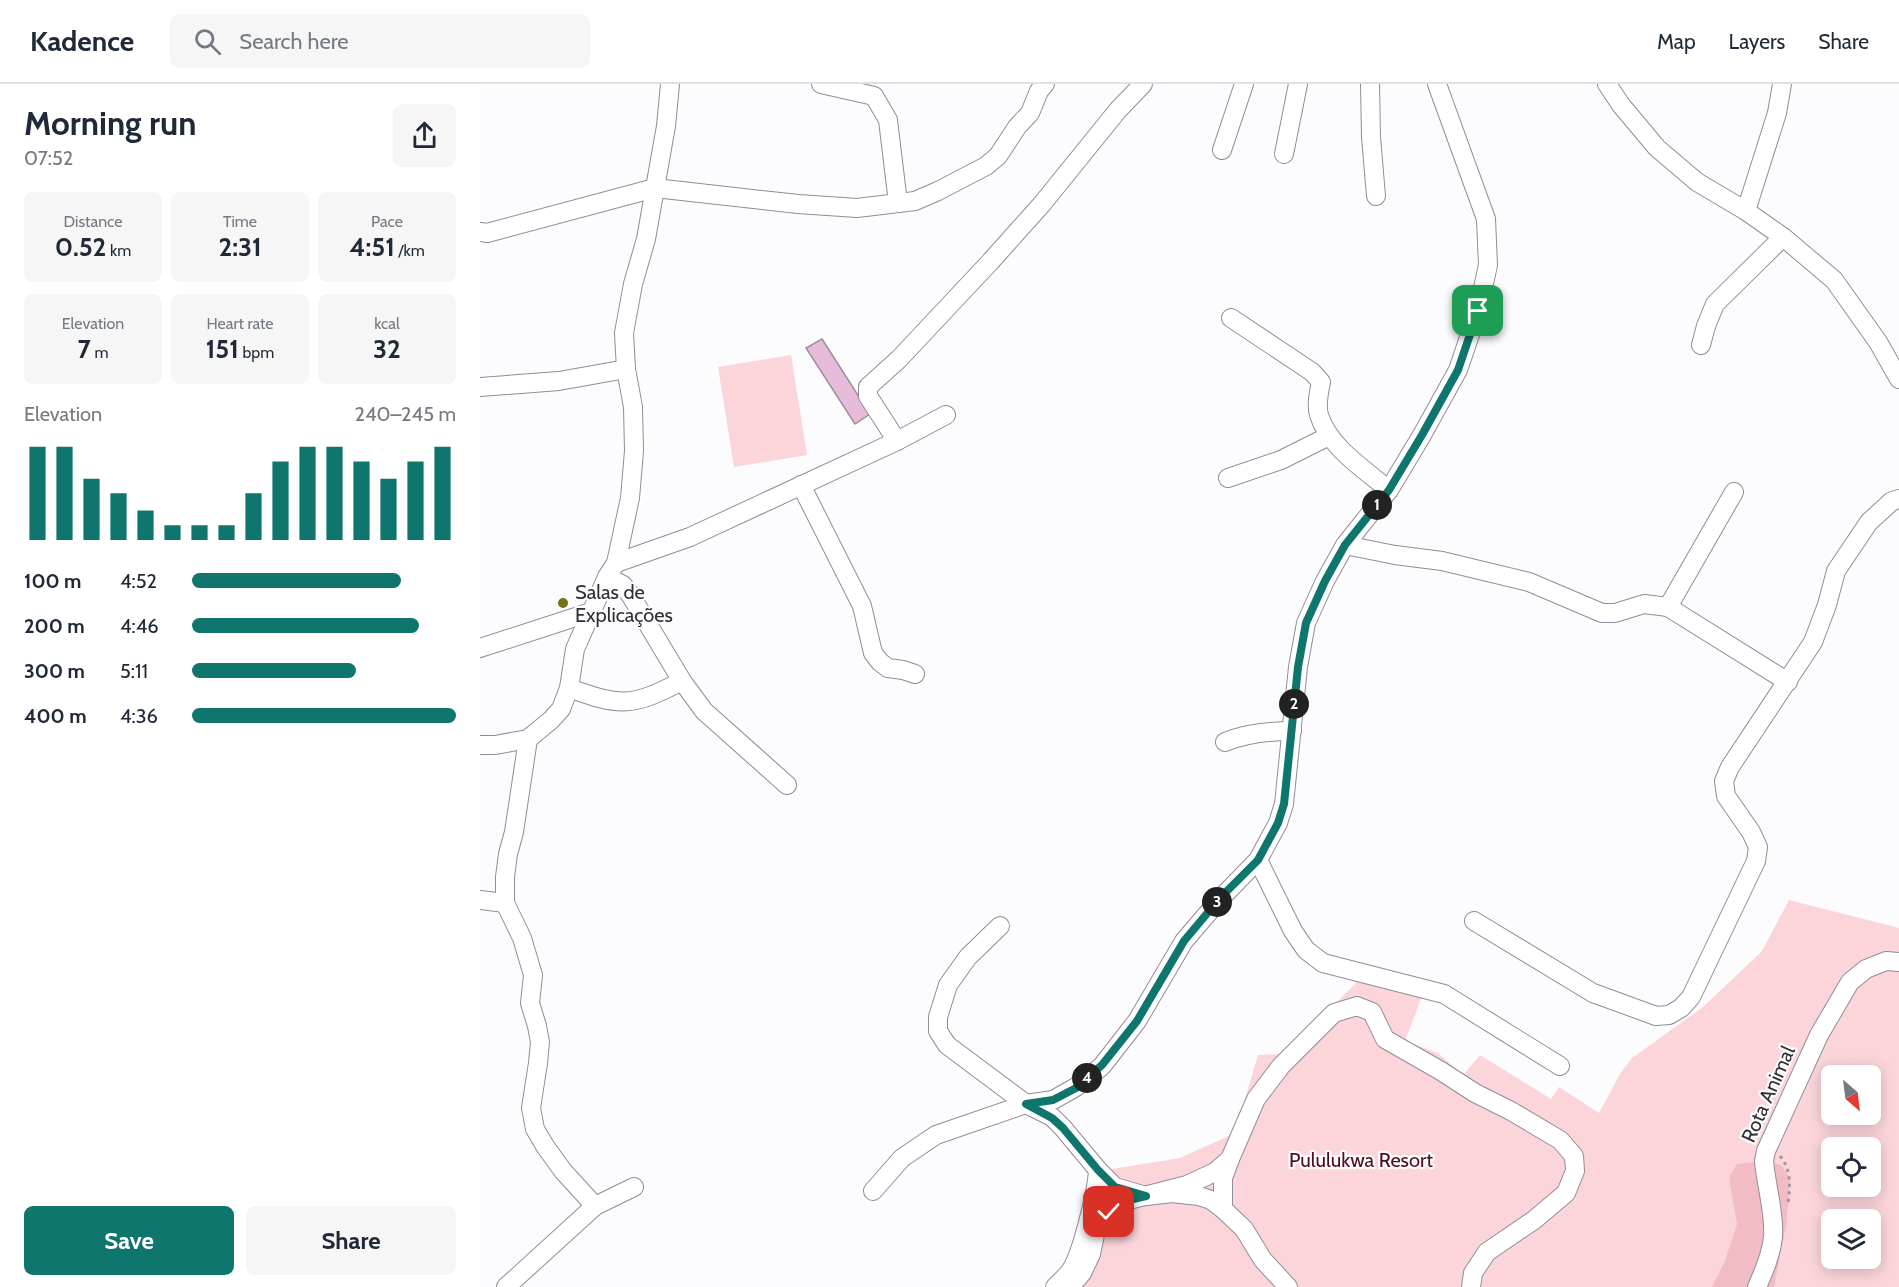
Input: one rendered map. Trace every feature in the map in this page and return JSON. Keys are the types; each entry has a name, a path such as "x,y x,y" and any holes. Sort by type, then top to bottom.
{"street":[{"path":"480,745 495,745 528,739 561,709 569,688 575,649 612,570 630,498 634,451 633,406 626,369 624,333 633,284 646,239 666,126 670,84"},
{"path":"821,84 874,96 888,120 898,203"},
{"path":"897,441 868,396 868,387 899,359 991,261 1042,204 1118,110 1143,84"},
{"path":"1222,150 1244,84"},
{"path":"1284,154 1298,84"},
{"path":"1370,84 1370,122 1376,196"},
{"path":"873,1191 902,1158 936,1135 1026,1104 1053,1100 1076,1088 1102,1065 1137,1021 1184,941 1220,898 1258,860 1278,823 1284,804 1298,667 1306,623 1345,545 1389,490 1458,370 1478,311 1488,265 1486,219 1437,84"},
{"path":"1607,84 1657,148 1697,182 1746,211 1783,237 1834,280 1878,342 1899,379"},
{"path":"1746,211 1777,113 1782,84"},
{"path":"480,232 487,233 655,188 798,204 857,208 927,197 986,166 998,156 1017,127 1030,113 1038,86"},
{"path":"1701,345 1715,304 1783,237"},
{"path":"1231,318 1312,372 1322,382 1318,413 1329,436 1389,490"},
{"path":"480,387 559,381 626,369"},
{"path":"612,570 690,537 897,441 946,415"},
{"path":"1228,478 1281,460 1329,436"},
{"path":"801,485 862,606 873,653 888,669 915,674"},
{"path":"1668,607 1734,492"},
{"path":"1474,921 1593,993 1656,1016 1669,1015 1681,1008 1691,997 1756,861 1758,847 1751,832 1726,796 1724,781 1730,767 1813,642 1827,605 1836,571 1869,522 1892,501 1899,500"},
{"path":"1345,545 1442,561 1530,582 1602,613 1615,613 1644,604 1668,607 1788,682"},
{"path":"612,570 631,596 682,681 704,711 787,785"},
{"path":"480,648 591,612"},
{"path":"569,688 598,699 618,702 637,701 682,681"},
{"path":"1225,742 1253,733 1292,731"},
{"path":"528,739 514,832 508,854 505,903 522,938 532,975 530,1003 540,1042 531,1108 536,1129 544,1146 594,1206"},
{"path":"1258,860 1293,931 1306,950 1323,963 1444,994 1560,1066"},
{"path":"480,900 505,903"},
{"path":"1000,926 968,957 948,985 938,1017 938,1031 947,1045 1026,1104 1052,1118 1115,1187 1146,1196 1173,1193 1211,1200 1244,1229 1263,1260 1288,1287"},
{"name":"Rota Animal","path":"1757,1287 1769,1258 1773,1237 1764,1161 1766,1151 1819,1035 1850,982 1866,969 1886,961 1899,962"},
{"path":"1223,1209 1223,1178 1256,1099 1281,1066 1334,1013 1357,1006 1372,1012 1386,1040 1560,1140 1574,1156 1575,1171 1566,1192 1534,1220 1487,1252 1473,1274 1471,1287"},
{"path":"1071,1287 1082,1274 1091,1254 1096,1230 1109,1212 1125,1201 1187,1185 1215,1172 1230,1159"},
{"path":"1055,1287 1071,1270 1080,1247 1097,1183 1098,1170"},
{"path":"506,1287 594,1206 634,1187"}],"green space":[{"path":"791,355 807,455 734,467 718,367"},
{"name":"Pululukwa Resort","path":"1789,900 1899,928 1899,1287 1063,1287 1106,1170 1180,1158 1235,1133 1258,1055 1285,1054 1357,982 1422,996 1405,1041 1438,1053 1463,1075 1480,1055 1551,1099 1559,1087 1599,1113 1620,1074 1632,1058 1703,1007 1762,951"}],"shaded area":[{"path":"1764,1161 1781,1165 1790,1178 1786,1225 1774,1287 1712,1287 1725,1261 1737,1224 1729,1178 1737,1164"}],"building":[{"path":"822,339 870,414 855,424 806,348"}],"place":[{"name":"Salas de Explicações","path":"563,603"}],"route":[{"path":"1109,1212 1125,1201 1146,1196 1115,1187 1063,1128 1052,1118 1026,1104 1053,1100 1076,1088 1102,1065 1137,1021 1184,941 1220,898 1258,860 1278,823 1284,804 1298,667 1306,623 1345,545 1389,490 1458,370 1478,311"}]}
